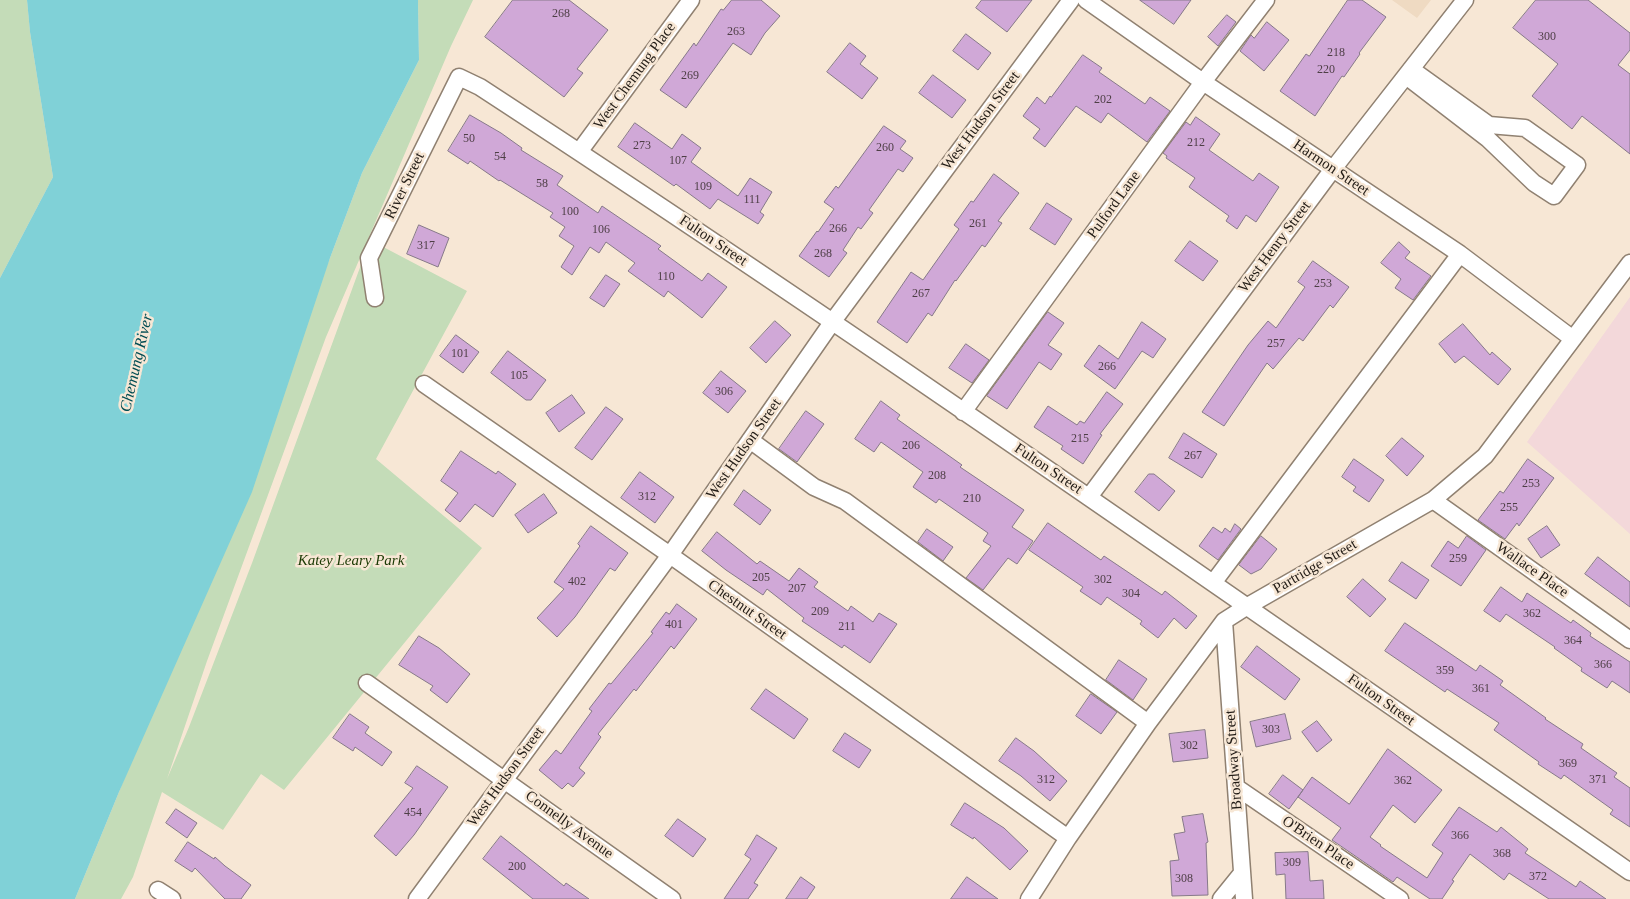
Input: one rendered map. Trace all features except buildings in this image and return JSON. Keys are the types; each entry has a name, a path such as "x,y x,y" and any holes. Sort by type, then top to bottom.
{"street":[{"name":"West Chemung Place","path":"579,152 689,0"},
{"name":"West Hudson Street","path":"417,899 670,555 832,321 1071,0"},
{"name":"Harmon Street","path":"1086,0 1203,82 1460,254 1573,339"},
{"name":"Pulford Lane","path":"963,412 1203,82 1266,0"},
{"name":"West Henry Street","path":"1089,497 1333,169 1464,0"},
{"path":"1408,72 1489,124 1525,128 1577,165 1554,196 1534,183 1488,139 1408,72"},
{"name":"Fulton Street","path":"459,77 480,87 832,321 1630,872"},
{"name":"River Street","path":"376,298 369,258 459,77"},
{"path":"1214,584 1460,254"},
{"name":"Partridge Street","path":"1029,899 1068,838 1148,722 1224,621 1433,500 1486,456 1630,263"},
{"name":"Chestnut Street","path":"424,384 670,555 1068,838"},
{"path":"750,440 814,487 845,502 1148,722"},
{"name":"Wallace Place","path":"1433,500 1630,640"},
{"name":"Broadway Street","path":"1224,621 1244,899"},
{"name":"Connelly Avenue","path":"367,682 672,899"},
{"name":"O'Brien Place","path":"1236,787 1400,899"},
{"path":"1221,899 1242,873"},
{"path":"158,890 172,899"}],"shaded area":[{"path":"1392,0 1431,0 1417,18"},
{"path":"1630,297 1630,534 1527,442"}],"green space":[{"path":"0,0 27,0 30,32 53,177 0,278"},
{"name":"Katey Leary Park","path":"418,0 473,0 451,46 326,337 207,661 167,779 252,563 370,240 467,291 376,459 482,548 284,790 261,774 223,830 162,792 133,877 121,899 75,899 119,792 362,173 419,60"}],"water":[{"name":"Chemung River","path":"27,0 418,0 419,60 362,173 330,258 252,492 119,792 75,899 0,899 0,278 53,177 30,32"}]}
